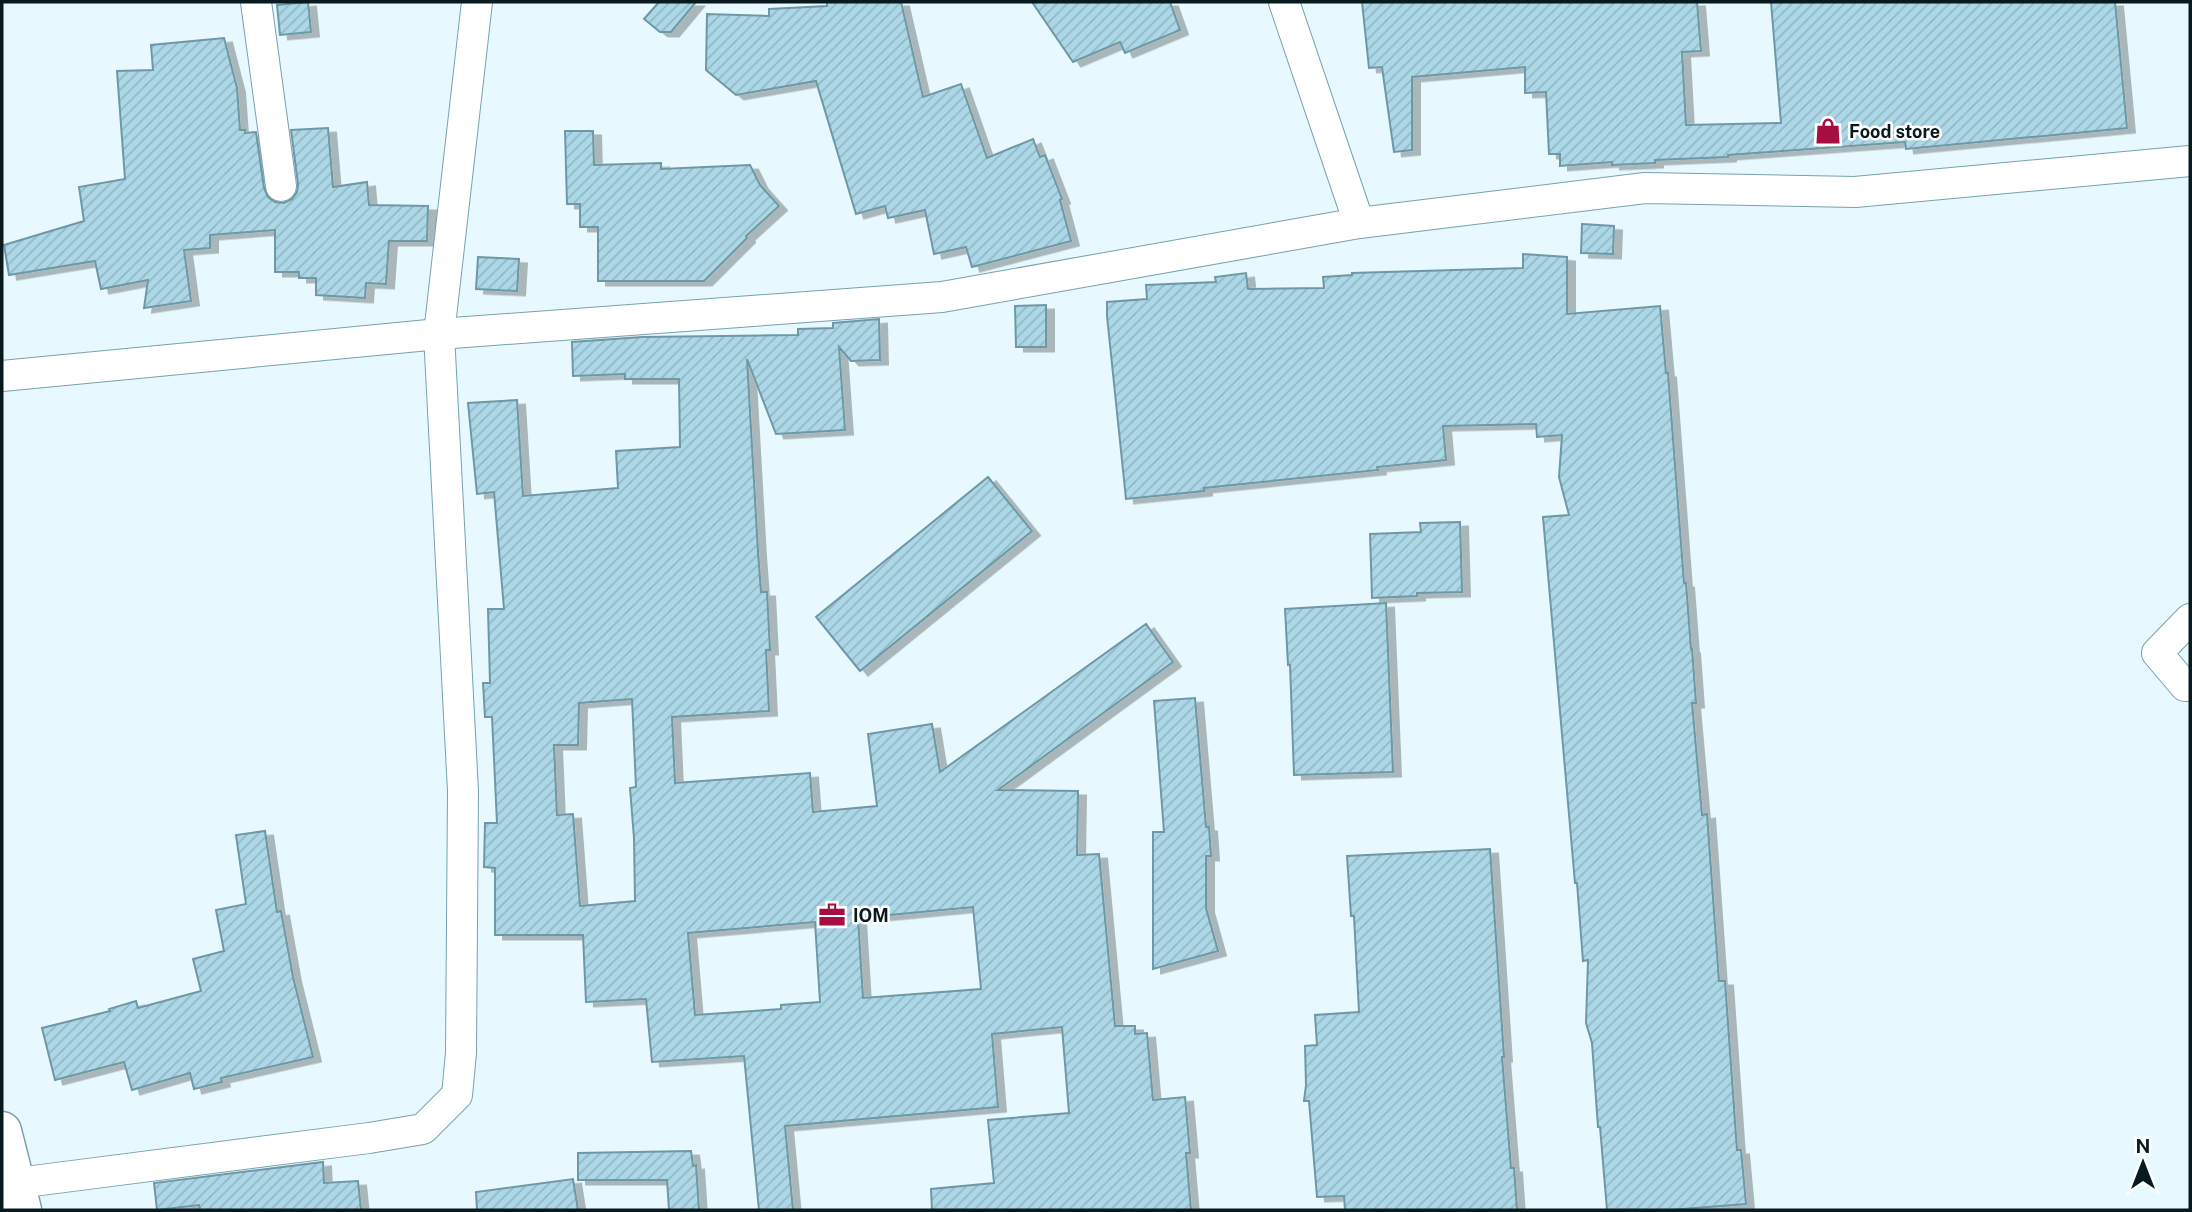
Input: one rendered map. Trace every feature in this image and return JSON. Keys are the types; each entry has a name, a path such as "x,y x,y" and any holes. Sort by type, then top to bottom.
{"street":[{"path":"256,2 281,186"},
{"path":"2,1131 13,1193 423,1129 457,1095 461,1053 463,791 439,334 477,2"},
{"path":"1284,2 1359,223"},
{"path":"2,376 439,334 942,298 1359,223 1645,188 1855,192 2190,161"},
{"path":"2190,619 2157,653 2185,686 2190,686"}],"building":[{"path":"308,2 311,32 280,35 277,5"},
{"path":"659,2 696,2 671,32 660,32 644,19"},
{"path":"827,2 901,2 923,97 961,84 987,158 1033,139 1040,157 1045,155 1062,199 1060,200 1071,241 972,267 966,247 934,254 925,210 888,218 885,206 856,214 816,81 736,95 706,70 707,14 769,16 769,9 827,6"},
{"path":"1032,2 1170,2 1180,30 1125,53 1120,42 1073,62"},
{"path":"1362,2 1697,2 1701,51 1682,52 1686,125 1781,123 1771,2 2115,2 2127,128 1906,149 1905,142 1728,157 1655,160 1655,163 1612,165 1612,162 1560,166 1560,154 1549,154 1546,92 1525,93 1525,67 1412,77 1412,150 1394,152 1382,67 1369,68"},
{"path":"224,38 237,88 240,130 245,130 245,133 256,132 264,188 268,197 275,202 284,203 292,199 297,192 291,130 328,128 333,187 367,182 369,205 428,206 427,241 389,241 386,284 366,283 365,298 316,295 316,278 299,278 299,272 275,272 275,230 210,235 210,248 184,250 191,301 144,308 148,280 101,289 95,261 9,275 4,245 84,221 79,187 125,179 117,71 153,70 151,45"},
{"path":"565,131 593,131 594,165 661,163 661,169 750,165 760,185 779,206 746,236 704,281 598,281 598,227 580,227 580,204 567,204"},
{"path":"1582,224 1614,226 1613,254 1581,253"},
{"path":"1523,254 1567,257 1567,314 1660,306 1692,649 1696,703 1692,703 1702,815 1707,814 1719,981 1725,981 1737,1150 1741,1150 1746,1204 1670,1210 1607,1210 1592,1043 1586,1023 1588,960 1583,961 1575,883 1543,517 1569,515 1559,477 1562,435 1537,437 1536,424 1443,426 1446,460 1126,499 1107,302 1147,299 1146,285 1216,282 1215,277 1246,273 1248,289 1324,288 1323,277 1352,273 1523,268"},
{"path":"478,257 519,259 517,291 476,289"},
{"path":"1046,305 1046,347 1016,347 1015,306"},
{"path":"879,319 880,360 851,361 839,347 845,430 776,434 747,359 761,592 767,592 769,711 672,717 675,783 810,773 813,812 877,806 868,734 932,724 940,772 1146,624 1173,662 998,790 1078,791 1077,855 1099,854 1115,1026 1135,1026 1135,1034 1147,1033 1153,1100 1185,1097 1191,1210 932,1210 931,1189 994,1183 988,1120 1069,1113 1062,1027 992,1034 998,1107 785,1126 793,1210 759,1210 744,1056 652,1062 646,999 586,1002 583,935 495,935 495,868 484,867 485,823 497,823 492,717 485,717 483,683 490,683 488,609 504,609 494,492 477,494 468,403 517,400 523,496 618,488 616,451 680,447 679,379 625,379 625,374 573,376 572,342 642,337 798,335 798,329 833,328 833,323","holes":["632,699 636,787 630,788 635,901 580,906 573,814 557,815 554,745 578,745 579,703","973,907 981,989 863,998 858,918","815,922 820,1002 781,1005 781,1009 695,1015 688,933"]},
{"path":"988,477 1032,531 860,671 816,617"},
{"path":"1460,522 1462,592 1372,598 1370,534 1421,532 1420,523"},
{"path":"1386,603 1393,772 1294,775 1285,609"},
{"path":"1195,698 1211,856 1206,856 1206,908 1218,951 1153,969 1153,832 1164,832 1154,701"},
{"path":"265,831 277,912 281,911 293,977 313,1057 221,1078 222,1082 194,1089 190,1073 132,1090 124,1062 55,1080 42,1028 110,1011 109,1009 136,1001 138,1008 201,991 193,959 224,951 216,910 246,904 236,835"},
{"path":"1490,849 1502,1057 1517,1210 1345,1210 1344,1196 1317,1197 1309,1101 1304,1101 1305,1046 1317,1045 1315,1015 1359,1012 1354,916 1351,916 1347,856"},
{"path":"691,1151 693,1166 696,1165 699,1210 669,1210 667,1180 578,1180 578,1153"},
{"path":"323,1162 324,1183 358,1181 361,1210 200,1210 199,1205 157,1210 154,1183"},
{"path":"573,1179 578,1210 477,1210 476,1192"}],"place":[{"name":"Food store","path":"1828,131"},
{"name":"IOM","path":"832,915"}]}
